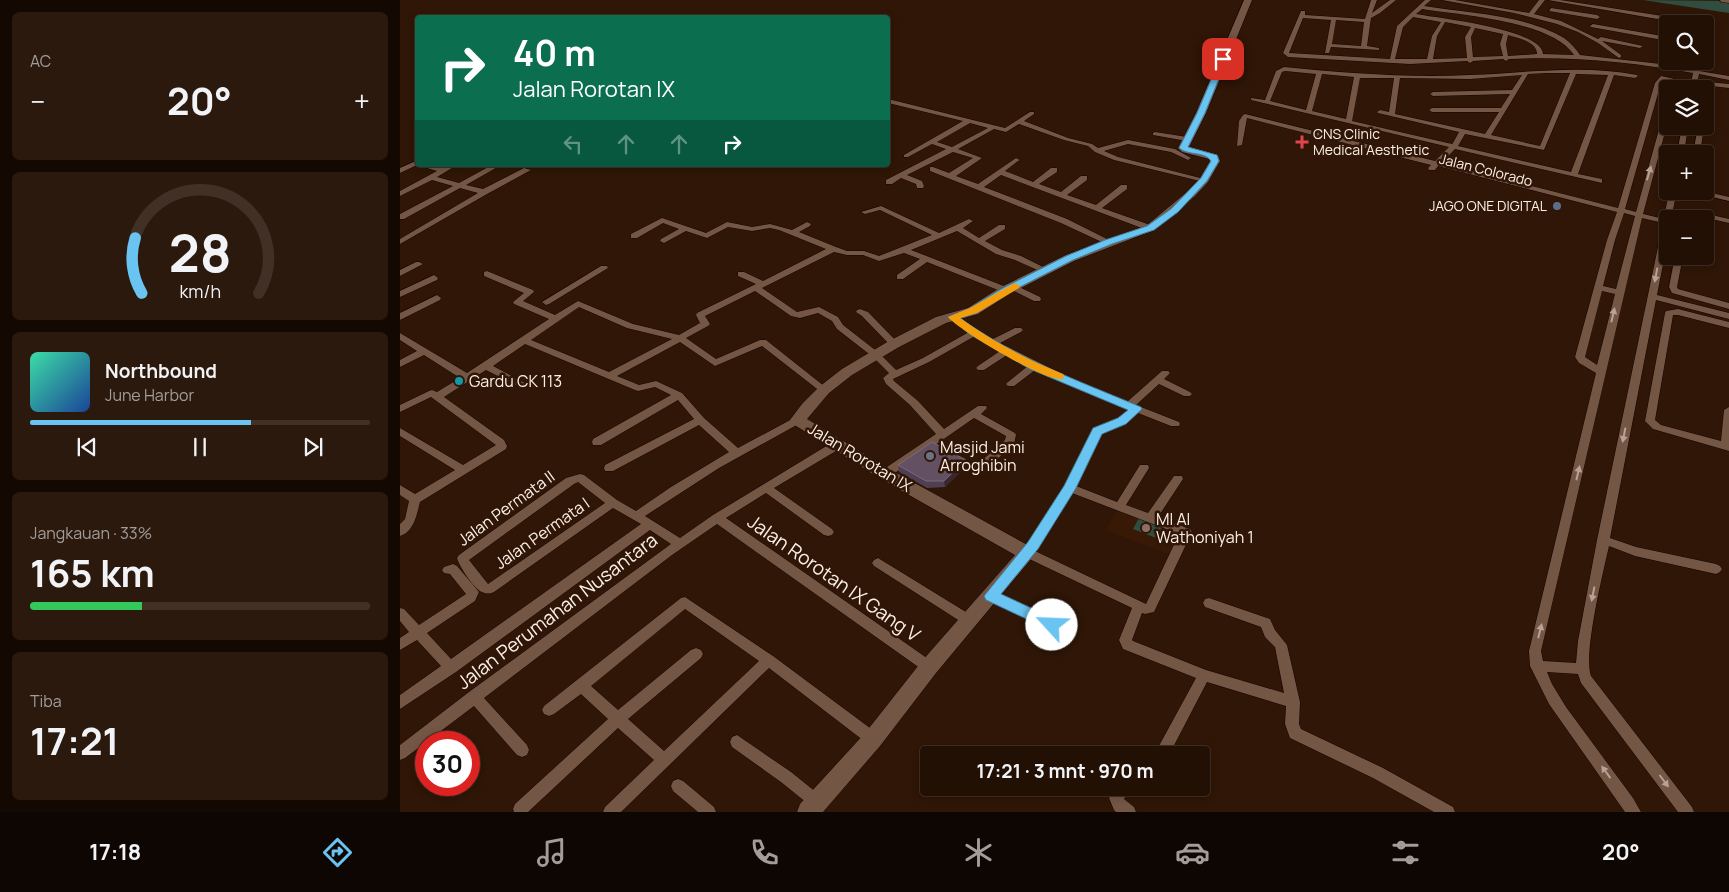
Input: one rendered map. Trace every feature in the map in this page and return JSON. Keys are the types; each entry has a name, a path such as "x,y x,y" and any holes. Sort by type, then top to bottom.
{"street":[{"path":"1155,134 1187,139 1201,113 1248,0"},
{"path":"1364,48 1368,19 1374,0"},
{"path":"1393,0 1368,19 1334,18 1302,14 1286,54 1326,58 1430,62 1540,56 1618,58 1659,65"},
{"path":"1392,61 1400,26 1428,0"},
{"path":"1446,0 1530,14 1558,22 1597,38 1640,46"},
{"path":"1530,14 1542,0"},
{"path":"1551,0 1659,17"},
{"path":"1724,0 1729,1"},
{"path":"1421,7 1534,28 1562,39 1571,46 1578,57"},
{"path":"1551,10 1598,15 1589,34"},
{"path":"1558,22 1564,12"},
{"path":"1629,30 1638,14"},
{"path":"1411,16 1506,33 1536,44 1540,50 1540,56"},
{"path":"1326,58 1334,18"},
{"path":"1430,62 1434,36 1436,30 1443,22"},
{"path":"1593,25 1659,36"},
{"path":"1593,25 1659,36"},
{"path":"1470,61 1468,37 1473,27"},
{"path":"1506,33 1503,44 1506,58"},
{"path":"1597,38 1618,58"},
{"path":"1618,58 1624,43"},
{"path":"1329,45 1376,49"},
{"path":"1267,102 1279,71 1286,69 1357,76 1435,77 1574,71 1636,76"},
{"path":"1670,70 1677,74"},
{"path":"1675,80 1678,70"},
{"path":"1695,80 1697,70"},
{"path":"1380,112 1487,137 1540,152 1574,71"},
{"path":"1308,112 1320,72"},
{"path":"1487,137 1526,73"},
{"path":"1574,175 1612,73"},
{"path":"1600,370 1580,359 1620,213 1661,78 1677,74 1696,74 1729,80"},
{"path":"1349,121 1357,76"},
{"path":"1392,115 1396,76"},
{"path":"1430,124 1435,77"},
{"path":"1714,85 1729,86"},
{"path":"1433,94 1515,92"},
{"path":"1253,99 1454,145 1599,181"},
{"path":"890,102 1004,130 1009,130 1032,113"},
{"path":"1432,110 1504,110"},
{"name":"Jalan Colorado","path":"1239,145 1244,119 1659,223"},
{"path":"906,156 967,122"},
{"path":"1019,122 1090,145 1099,153 1204,180"},
{"path":"889,182 991,129"},
{"path":"1443,169 1454,145 1463,132"},
{"path":"1645,132 1659,135"},
{"path":"1634,812 1560,709 1543,681 1537,666 1535,651 1586,442 1618,292 1660,135"},
{"name":"Jalan Rorotan IX","path":"1027,553 885,474 798,420 807,407 824,390 847,372 894,344 931,325 973,311 1045,270 1109,242 1150,228 1174,210 1204,180 1215,158 1209,154 1184,149 1187,139"},
{"path":"931,142 979,158"},
{"path":"1097,150 1127,142 1173,150 1188,158"},
{"path":"1433,166 1454,145"},
{"path":"950,176 986,154"},
{"path":"979,187 1016,160"},
{"path":"400,172 415,165"},
{"path":"431,167 444,170"},
{"path":"400,194 449,167"},
{"path":"401,217 493,167"},
{"path":"933,169 1109,242"},
{"path":"400,242 484,192 527,170"},
{"path":"1034,184 1054,170"},
{"path":"1000,172 1150,228"},
{"path":"902,176 919,183 920,186"},
{"path":"430,177 484,192"},
{"path":"1062,195 1084,178"},
{"path":"1097,208 1124,187"},
{"path":"1714,196 1729,199"},
{"path":"865,212 881,208 938,235"},
{"path":"1714,218 1729,221"},
{"path":"634,236 662,220 707,236 727,224 752,229 774,226 848,254 864,253 880,260 957,228 969,221"},
{"path":"794,232 807,224"},
{"path":"981,240 1002,227"},
{"path":"664,241 686,228"},
{"path":"957,228 999,252 1045,270"},
{"path":"1659,239 1652,296 1584,641 1582,669 1586,679 1687,812"},
{"path":"611,375 705,324 701,314 833,249"},
{"path":"904,250 1036,299"},
{"path":"900,277 925,259"},
{"path":"400,273 419,264"},
{"path":"1677,265 1673,287 1675,291 1729,306"},
{"path":"546,302 604,268"},
{"path":"487,274 530,292 517,302 556,319"},
{"path":"741,274 760,286 794,314 800,315 819,310 831,316 840,327 876,355 895,374"},
{"path":"400,294 434,278"},
{"path":"1599,288 1618,292"},
{"path":"559,295 630,326 680,338 714,363 763,342 824,390"},
{"path":"1652,296 1729,316"},
{"path":"400,317 437,298"},
{"path":"436,397 468,378 578,304"},
{"path":"860,312 894,344"},
{"path":"1729,325 1678,312 1669,313 1650,421 1657,427 1728,446 1729,410"},
{"path":"953,317 974,333 1034,366 1175,424"},
{"path":"993,342 1018,330"},
{"path":"942,434 914,403 889,382 888,378 926,360 974,333"},
{"path":"400,336 468,378"},
{"path":"524,340 611,375 638,388 656,384 679,395 700,420 736,452"},
{"path":"400,364 424,351"},
{"path":"981,368 1007,351"},
{"path":"486,366 522,385"},
{"path":"1011,384 1034,366"},
{"path":"737,742 786,777 812,807 873,739 900,707 929,667 1027,553 1069,488 1097,431 1122,421 1162,376 1187,394"},
{"path":"400,409 429,393 502,446 415,500 410,520 400,532"},
{"path":"597,442 679,395"},
{"path":"885,474 978,411 1011,435 1010,441 979,469 973,466"},
{"path":"609,468 700,420"},
{"path":"636,516 667,494 736,452 798,420"},
{"path":"400,430 463,470"},
{"name":"Jalan Perumahan Nusantara","path":"400,753 684,541 717,518 837,445"},
{"path":"1120,506 1144,468"},
{"name":"Jalan Permata II","path":"490,589 484,588 464,563 464,558 570,482 580,478 613,504"},
{"path":"1151,518 1178,479"},
{"path":"766,488 828,532"},
{"path":"1027,553 1145,609 1150,608 1186,535 1184,530 1069,488"},
{"path":"400,489 415,500"},
{"path":"613,504 650,524"},
{"name":"Jalan Permata I","path":"490,589 613,504"},
{"name":"Jalan Rorotan IX Gang V","path":"717,518 929,667"},
{"name":"Jalan Perumahan Nusantara","path":"400,703 650,524 684,541"},
{"path":"1604,540 1636,551 1716,569"},
{"path":"878,563 970,621"},
{"path":"400,645 473,595 473,592 453,569 448,570"},
{"path":"991,596 1052,625"},
{"path":"549,710 683,603 689,604 768,660 873,739"},
{"path":"1209,603 1266,623 1270,633 1281,645 1292,702 1294,733 1378,773 1448,812"},
{"path":"1139,606 1126,638 1128,644 1204,675 1292,702"},
{"path":"400,613 451,668"},
{"path":"520,808 617,720 696,654"},
{"path":"610,812 768,660"},
{"path":"1537,666 1582,669"},
{"path":"1165,746 1204,675"},
{"path":"581,686 664,760"},
{"path":"474,696 522,750"},
{"path":"678,786 709,812"},
{"path":"1120,796 1119,805 1129,812"}],"shaded area":[{"name":"MI Al Wathoniyah 1","path":"1123,502 1188,526 1171,555 1105,530"}],"green space":[{"path":"1643,0 1729,1 1729,13"},
{"path":"1140,516 1163,525 1156,538 1133,529"}],"building":[{"name":"Masjid Jami Arroghibin","path":"932,442 966,460 944,481 926,481 898,465"}],"slow traffic":[{"path":"1015,286 973,311 953,317 974,333 1034,366 1059,376"}],"place":[{"name":"CNS Clinic Medical Aesthetic","path":"1302,142"},
{"name":"JAGO ONE DIGITAL","path":"1557,206"},
{"name":"Gardu CK 113","path":"459,381"},
{"name":"Masjid Jami Arroghibin","path":"930,456"},
{"name":"MI Al Wathoniyah 1","path":"1146,528"}],"route":[{"path":"1052,625 991,596 1033,546 1069,488 1090,449 1097,431 1122,421 1137,409 1034,366 974,333 953,317 973,311 1006,290 1070,258 1150,228 1161,221 1191,194 1204,180 1215,161 1214,157 1209,154 1183,148 1201,113 1223,59"}]}
